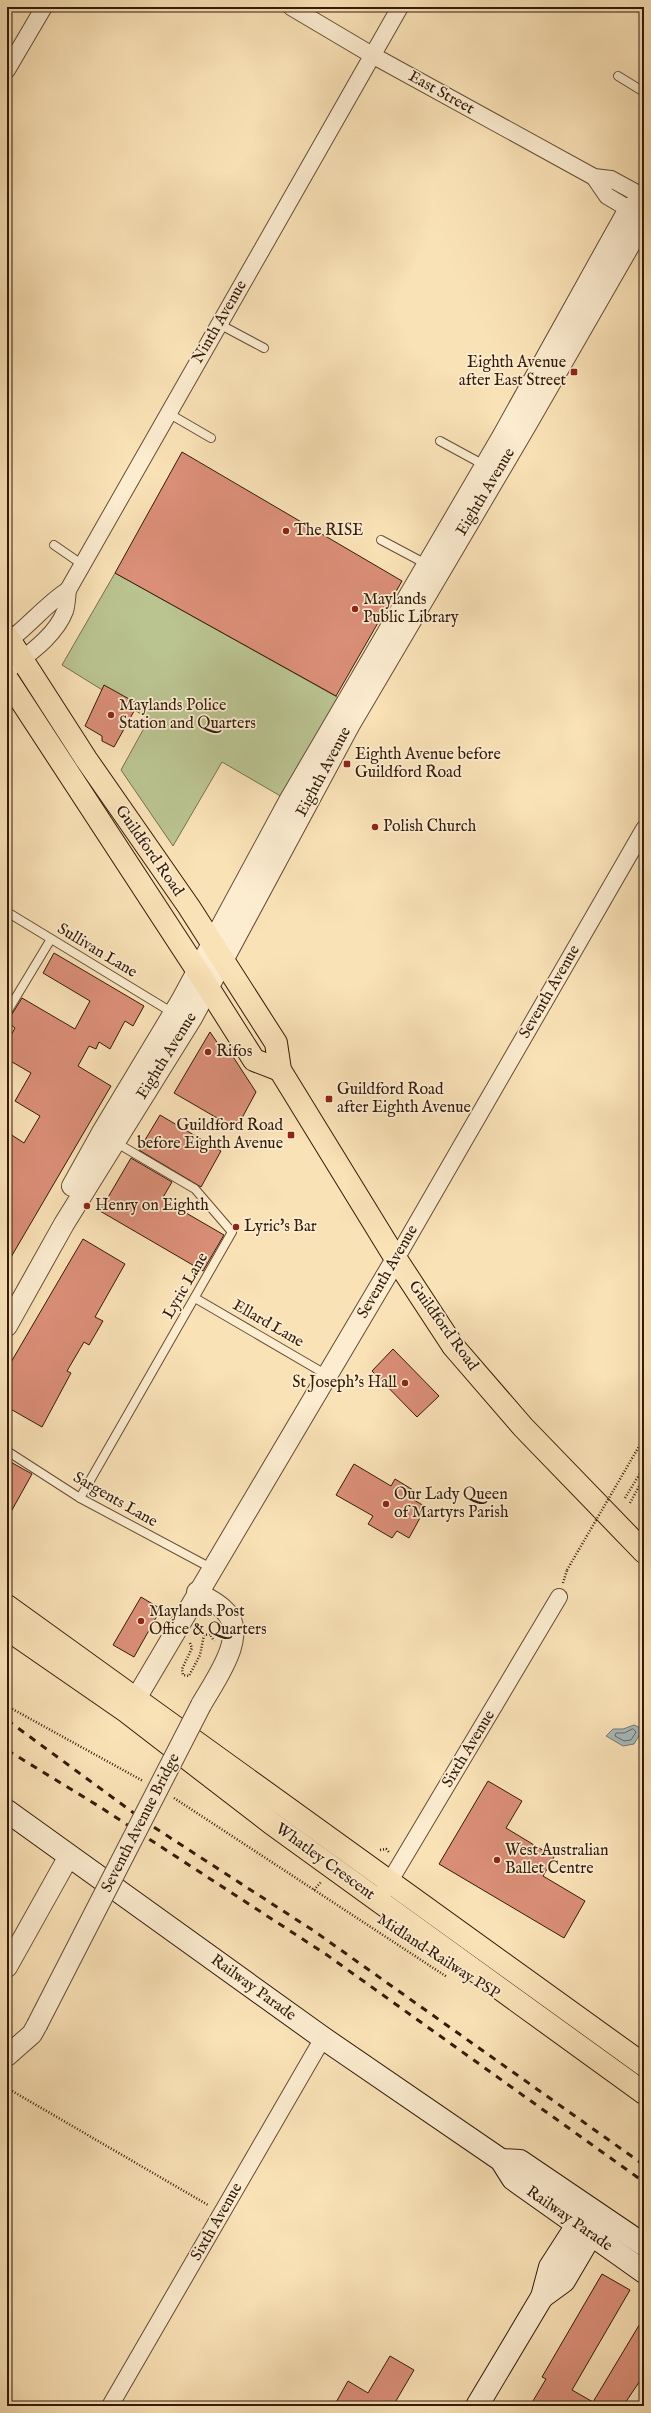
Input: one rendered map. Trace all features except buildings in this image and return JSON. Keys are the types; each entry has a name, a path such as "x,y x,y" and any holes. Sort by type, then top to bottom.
{"main road":[{"name":"Guildford Road","path":"8,640 14,665 86,760 211,943 276,1044 280,1070 396,1259 453,1346 523,1427 644,1552"},
{"name":"Guildford Road","path":"7,679 203,978 254,1060 280,1070"},
{"name":"Whatley Crescent","path":"7,1606 132,1705 271,1823 644,2093"},
{"name":"Whatley Crescent","path":"7,1630 132,1705 390,1882 644,2065"},
{"name":"Railway Parade","path":"7,1811 323,2038 501,2160 513,2179 589,2221 644,2245"},
{"name":"Railway Parade","path":"589,2221 644,2272"},
{"path":"477,2406 542,2297 550,2267 589,2221"}],"street":[{"path":"7,70 44,7"},
{"name":"East Street","path":"291,7 372,55 594,177 607,196 642,207"},
{"name":"Ninth Avenue","path":"14,665 46,638 59,623 65,610 68,590 400,7"},
{"name":"Eighth Avenue","path":"7,1300 203,978 211,943 301,781 433,568 642,207"},
{"name":"Eighth Avenue","path":"7,1326 64,1224 107,1137 173,1013 203,978 223,961 433,568"},
{"name":"Ninth Avenue","path":"8,640 55,598 68,590"},
{"name":"Seventh Avenue","path":"132,1705 176,1632 211,1568 396,1259 644,829"},
{"name":"Seventh Avenue Bridge","path":"7,2056 32,2034 37,2025 233,1642 235,1633 234,1623 223,1608 197,1592"},
{"name":"Sixth Avenue","path":"379,1901 559,1597"},
{"path":"7,1967 70,1856"},
{"name":"Sixth Avenue","path":"110,2406 323,2038"}],"lane":[{"path":"618,76 644,92"},
{"path":"219,324 264,348"},
{"path":"168,414 211,438"},
{"path":"440,441 491,469"},
{"path":"381,540 433,568"},
{"path":"54,545 83,564"},
{"name":"Sullivan Lane","path":"7,912 173,1013"},
{"path":"7,1012 51,939"},
{"name":"Lyric Lane","path":"80,1498 232,1232 195,1189 107,1137"},
{"name":"Ellard Lane","path":"195,1298 327,1375"},
{"name":"Sargents Lane","path":"7,1451 80,1498 211,1568"}],"path":[{"path":"567,1570 641,1443 644,1442"},
{"path":"625,1498 644,1467"},
{"path":"630,1503 644,1477"},
{"path":"176,1632 190,1642 192,1648 182,1669 183,1675 189,1676 200,1655 204,1635 210,1634 215,1643 222,1666"},
{"path":"7,1706 151,1785"},
{"name":"Midland Railway PSP","path":"171,1796 192,1808 452,1979"},
{"path":"7,2088 222,2214"}],"green space":[{"path":"115,573 346,702 289,801 222,762 173,846 121,770 149,719 62,665"}],"water":[{"path":"634,1725 643,1729 634,1744 623,1746 606,1736 613,1729 623,1729"}],"railway":[{"path":"7,1720 146,1822 314,1931 644,2165"},
{"path":"7,1750 100,1807 327,1955 644,2182"}],"place":[{"name":"Eighth Avenue after East Street","path":"574,372"},
{"name":"The RISE","path":"286,531"},
{"name":"Maylands Public Library","path":"355,609"},
{"name":"Maylands Police Station and Quarters","path":"111,715"},
{"name":"Eighth Avenue before Guildford Road","path":"347,764"},
{"name":"Polish Church","path":"375,827"},
{"name":"Rifos","path":"208,1052"},
{"name":"Guildford Road after Eighth Avenue","path":"329,1099"},
{"name":"Guildford Road before Eighth Avenue","path":"291,1135"},
{"name":"Henry on Eighth","path":"87,1206"},
{"name":"Lyric's Bar","path":"236,1227"},
{"name":"St Joseph's Hall","path":"405,1383"},
{"name":"Our Lady Queen of Martyrs Parish","path":"386,1504"},
{"name":"Maylands Post Office & Quarters","path":"141,1621"},
{"name":"West Australian Ballet Centre","path":"497,1860"}]}
